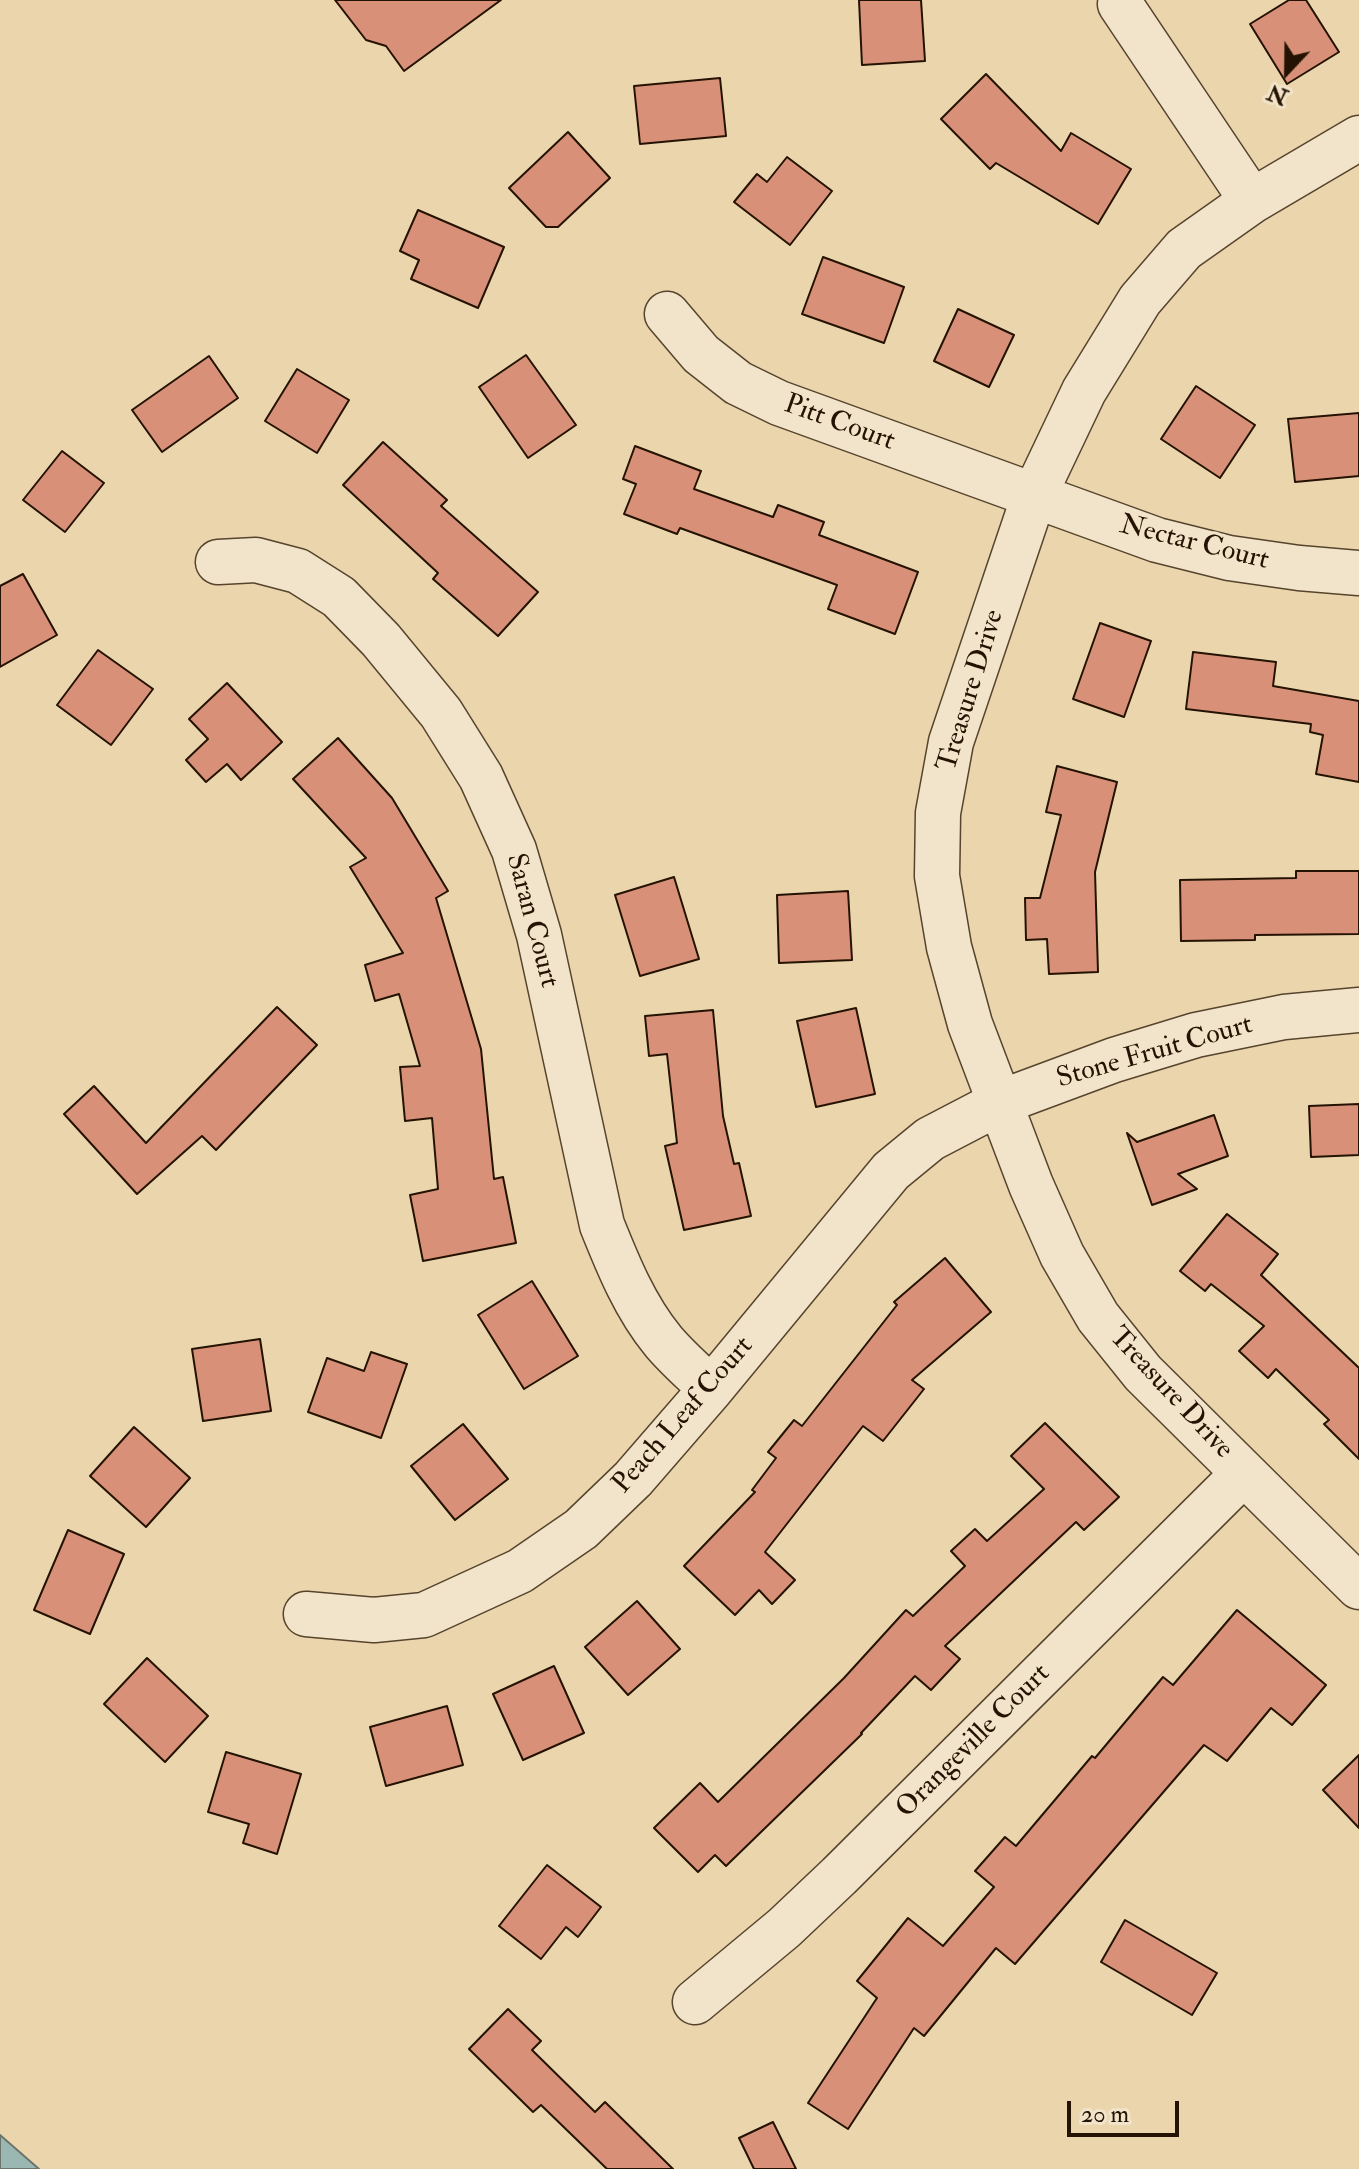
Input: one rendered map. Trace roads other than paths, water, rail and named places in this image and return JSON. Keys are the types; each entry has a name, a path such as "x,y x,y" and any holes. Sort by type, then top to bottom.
{"street":[{"path":"1120,4 1252,201"},
{"name":"Treasure Drive","path":"1359,138 1252,201 1184,249 1140,300 1084,391 1034,496 951,742 938,813 937,876 949,947 970,1024 1049,1227 1098,1317 1143,1373 1359,1587"},
{"name":"Pitt Court","path":"667,314 701,354 752,390 779,403 1034,496"},
{"name":"Nectar Court","path":"1034,496 1157,540 1214,554 1299,568 1359,573"},
{"name":"Saran Court","path":"218,562 256,560 298,571 339,597 381,640 441,713 481,777 514,850 539,935 602,1225 619,1269 641,1309 663,1341 711,1389"},
{"name":"Stone Fruit Court","path":"1001,1102 1114,1060 1196,1035 1284,1017 1359,1010"},
{"name":"Peach Leaf Court","path":"306,1614 374,1620 424,1615 520,1571 581,1529 633,1479 711,1389 891,1171 930,1139 1001,1102"},
{"name":"Orangeville Court","path":"695,2002 784,1928 839,1876 1244,1473"}],"water":[{"path":"0,2135 39,2169 0,2169"}]}
